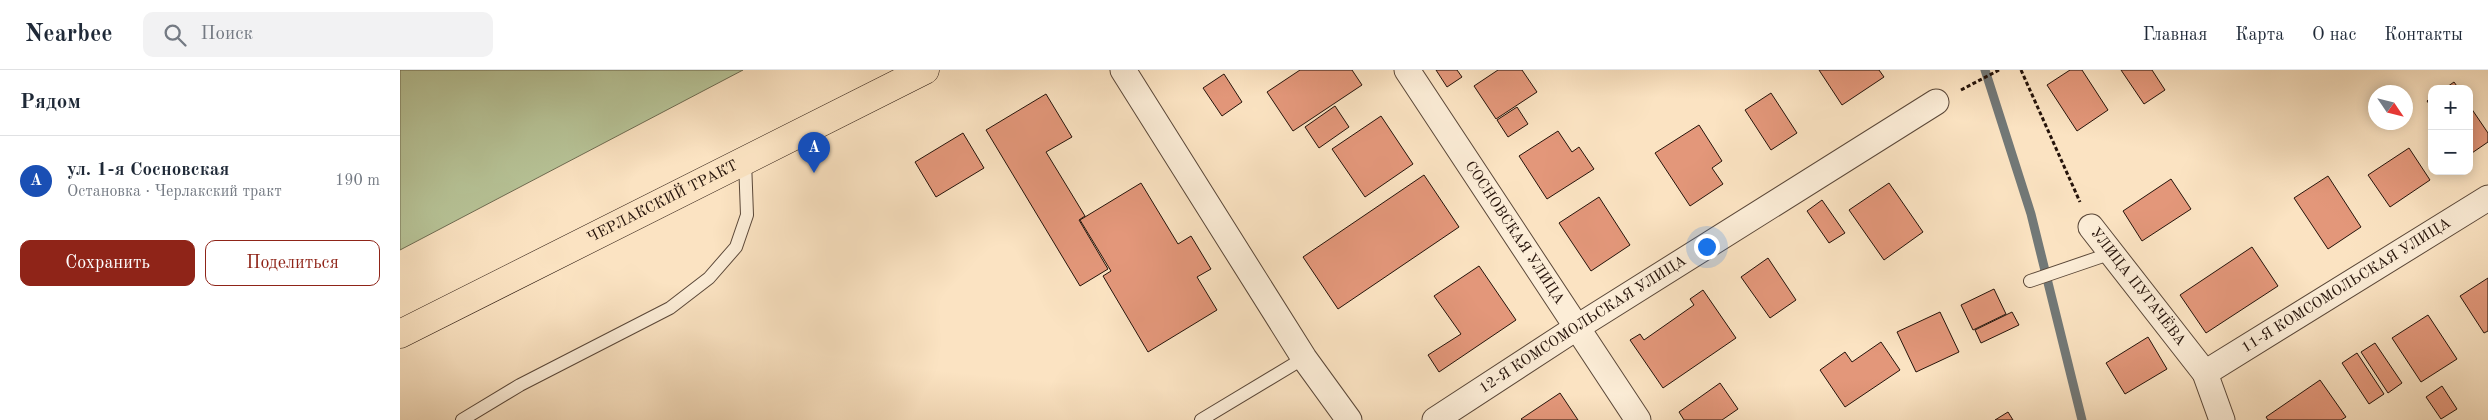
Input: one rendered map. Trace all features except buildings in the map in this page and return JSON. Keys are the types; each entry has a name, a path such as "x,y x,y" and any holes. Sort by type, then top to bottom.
{"main road":[{"name":"ЧЕРЛАКСКИЙ ТРАКТ","path":"400,334 925,70"}],"street":[{"path":"1123,70 1304,358 1349,420"},
{"name":"СОСНОВСКАЯ УЛИЦА","path":"1407,70 1638,420"},
{"name":"12-Я КОМСОМОЛЬСКАЯ УЛИЦА","path":"1435,420 1576,328 1936,102"},
{"name":"11-Я КОМСОМОЛЬСКАЯ УЛИЦА","path":"2205,373 2488,198"},
{"name":"УЛИЦА ПУГАЧЁВА","path":"2091,227 2205,373 2222,420"}],"lane":[{"path":"462,420 520,385 670,308 709,278 736,248 747,215 745,161"},
{"path":"2033,280 2112,253"},
{"path":"1201,420 1304,358"}],"path":[{"path":"1968,87 1999,70"},
{"name":"УЛИЦА ПУГАЧЁВА","path":"2021,70 2091,227"}],"green space":[{"path":"400,70 743,70 400,250"}],"waterway":[{"path":"1985,70 2031,214 2082,420"}],"place":[{"name":"ул. 1-я Сосновская","path":"814,173"}]}
